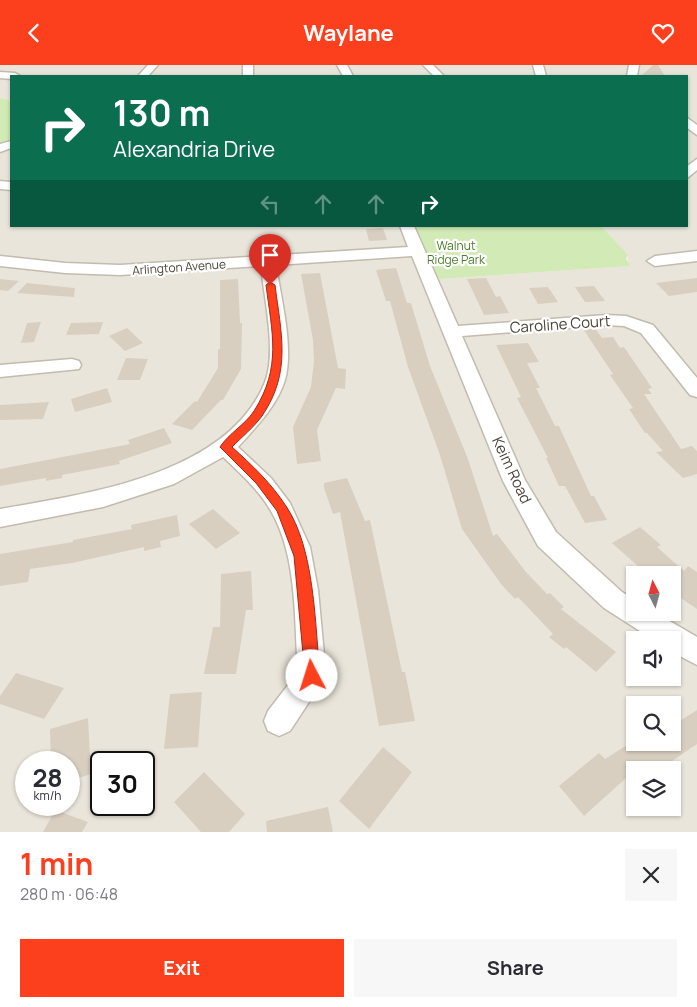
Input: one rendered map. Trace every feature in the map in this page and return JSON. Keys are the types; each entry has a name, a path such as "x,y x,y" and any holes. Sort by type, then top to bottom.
{"street":[{"path":"143,75 153,65"},
{"path":"428,65 438,75"},
{"path":"688,122 697,132"},
{"path":"688,173 697,163"},
{"name":"Keim Road","path":"407,227 514,481 547,539 613,600 697,651"},
{"name":"Arlington Avenue","path":"0,261 64,268 120,270 418,251"},
{"path":"655,261 697,256"},
{"path":"0,518 95,501 166,478 225,447 257,414 275,381 279,353 268,261"},
{"name":"Caroline Court","path":"452,332 606,320 633,322 647,329 697,391"},
{"path":"0,371 72,365"},
{"path":"225,447 260,480 282,509 301,556 312,676 279,721"}],"shaded area":[{"path":"0,65 697,65 697,832 0,832 0,146 10,142 10,227 415,227 439,279 629,266 627,255 602,227 688,227 688,75 10,75 10,101 0,98"}],"green space":[{"path":"0,98 10,101 10,142 0,146"},
{"name":"Walnut Ridge Park","path":"415,227 602,227 628,255 626,258 630,266 439,279"}],"building":[{"path":"653,65 658,65 664,75 642,75"},
{"path":"383,228 387,240 369,241 366,229"},
{"path":"396,268 407,303 411,303 430,366 468,459 493,536 497,534 526,572 547,594 550,593 564,607 561,609 616,652 596,672 566,647 564,649 549,637 553,634 518,597 515,599 501,584 462,529 440,455 408,367 390,301 386,301 376,270"},
{"path":"320,273 338,368 346,369 345,389 336,388 317,430 321,461 297,464 293,427 311,387 314,361 313,340 301,274"},
{"path":"486,278 496,297 500,296 509,313 484,315 467,279"},
{"path":"697,278 697,292 669,296 656,283"},
{"path":"0,279 19,281 8,291 0,290"},
{"path":"238,279 240,323 242,323 241,369 223,400 192,430 172,424 195,401 197,402 218,368 218,349 220,349 220,280"},
{"path":"27,283 75,288 74,297 17,293"},
{"path":"594,286 605,301 585,302 575,287"},
{"path":"548,287 558,302 538,304 529,288"},
{"path":"41,322 34,342 21,343 27,323"},
{"path":"103,322 99,334 66,335 71,323"},
{"path":"127,328 143,343 125,351 109,336"},
{"path":"595,328 602,338 613,337 620,348 624,347 652,388 648,389 652,394 644,394 681,449 692,446 697,451 697,474 683,478 656,452 663,451 645,433 629,409 633,408 610,375 613,374 583,329"},
{"path":"528,343 539,362 527,363 540,388 536,388 555,426 559,426 591,496 594,496 607,520 585,523 565,486 559,486 546,458 548,458 517,398 521,397 496,345"},
{"path":"126,358 148,359 140,380 117,380"},
{"path":"107,388 112,402 75,412 71,399"},
{"path":"49,402 43,419 0,420 0,405"},
{"path":"164,428 172,443 119,461 120,464 62,475 62,478 46,481 46,478 0,486 0,469 130,444 128,440"},
{"path":"347,478 365,521 370,520 402,672 405,672 415,721 379,726 340,512 333,514 324,488 324,483"},
{"path":"213,509 240,533 216,549 189,524"},
{"path":"177,515 180,536 160,541 161,547 144,551 144,547 72,563 30,569 28,582 0,586 0,554 73,542 73,540 132,529 131,525"},
{"path":"640,527 661,545 657,547 678,566 638,566 612,543"},
{"path":"688,566 697,572 697,609 681,598 681,568 684,571"},
{"path":"251,571 253,610 246,610 236,674 204,674 213,627 220,627 221,574"},
{"path":"16,673 64,688 44,719 0,704 0,696"},
{"path":"202,692 198,747 164,749 170,694"},
{"path":"697,710 697,744 672,761 626,761 626,778 584,816 559,786 599,753 605,759 626,746 626,751 681,751 681,720"},
{"path":"88,718 90,774 80,778 80,751 51,751 50,729"},
{"path":"383,747 412,772 369,829 339,801"},
{"path":"204,772 245,814 229,832 201,832 174,802"},
{"path":"328,807 333,832 267,832 266,821"},
{"path":"52,816 72,816 88,822 82,832 43,832"}],"route":[{"path":"270,285 279,353 275,381 257,414 225,447 260,480 282,509 301,556 312,676"}]}
